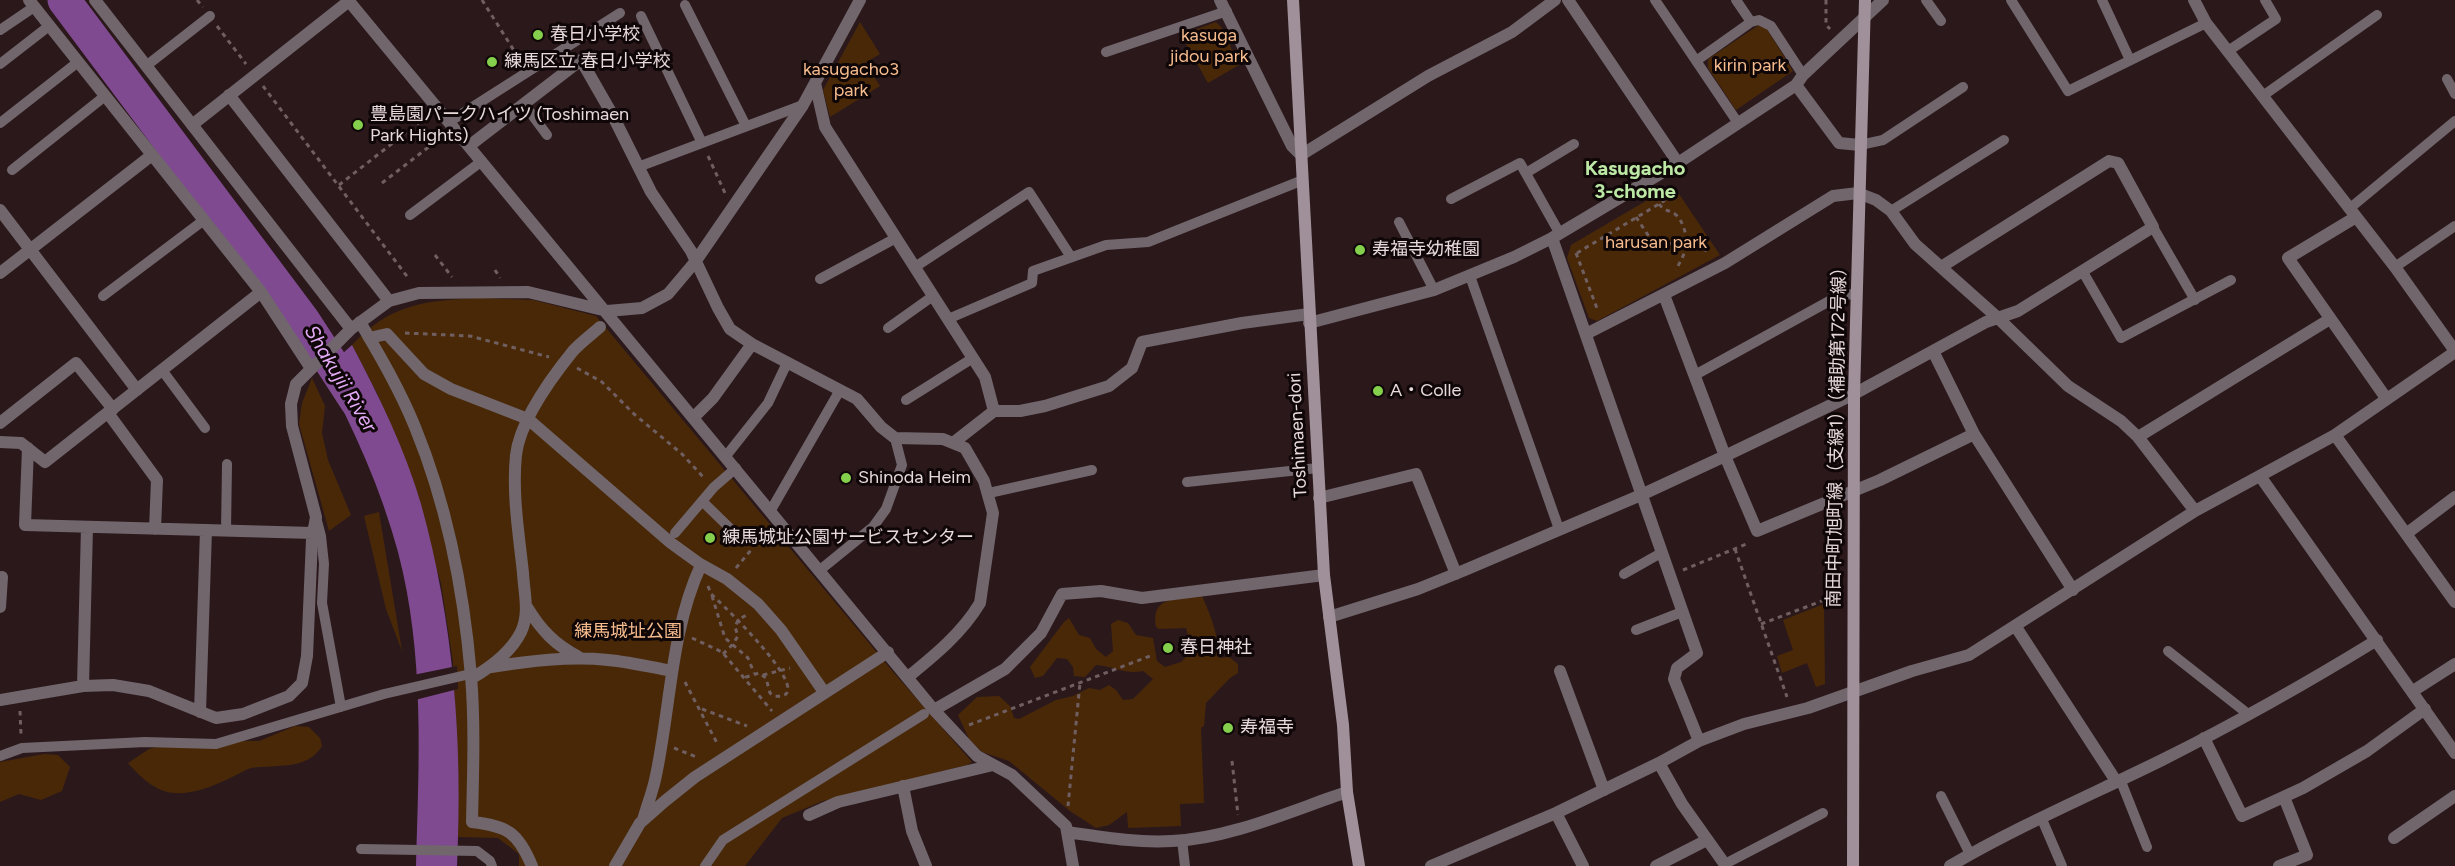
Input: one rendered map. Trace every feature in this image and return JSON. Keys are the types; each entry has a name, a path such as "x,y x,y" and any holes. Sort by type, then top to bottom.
{"main road":[{"name":"Toshimaen-dori","path":"1293,0 1324,575 1343,725 1347,792 1359,866"},
{"name":"南田中町旭町線（支線1）（補助第172号線）","path":"1853,866 1854,394 1865,0"}],"street":[{"path":"95,0 192,125 356,326 369,338 391,375 416,428 439,500 461,595 469,676 472,822 498,825 517,838 532,866"},
{"path":"0,700 83,686 113,685 149,692 216,717 243,714 289,696 302,683 307,656 313,533 316,517 292,426 291,404 296,384 310,367 356,326 389,301 419,293 511,294 528,292 608,311 642,308 668,294 695,262 803,105 860,0"},
{"path":"1220,0 1292,146 1301,155 1428,76 1512,32 1555,0"},
{"path":"1568,0 1678,163"},
{"path":"953,442 994,411 1020,411 1109,386 1132,368 1142,342 1242,322 1309,319 1434,290 1556,236 1678,163 1799,80 1883,0"},
{"path":"1431,866 1556,813 1699,741 1744,724 1808,708 1853,691 1969,655 2195,511 2335,435 2455,351 2396,267 2352,213 2264,95 2206,24 2194,0"},
{"path":"192,125 349,1 888,652 908,677 929,712 954,731 977,756 1012,775 1066,829 1073,866"},
{"path":"32,3 261,292 310,367"},
{"path":"469,146 581,60 612,114 651,192 691,251 730,329 752,344 857,399 881,427 895,438 943,439 964,448 989,493 993,513 980,603 972,616 944,647 908,677"},
{"path":"1799,80 1839,143 1860,145"},
{"path":"815,83 825,127 985,377 994,411"},
{"path":"229,95 389,301"},
{"path":"0,273 152,155"},
{"path":"1329,617 1418,589 1456,574 1641,495 1725,456 1854,394 1986,321 2018,311 2153,227 2118,163 2109,161 1941,267"},
{"path":"1586,334 1725,263 1833,196 1858,193 1876,200 1891,211 1915,244 1998,318 2068,386 2121,421 2138,437 2195,511"},
{"path":"0,210 137,390"},
{"path":"2352,213 2288,258 2386,398"},
{"path":"1556,236 1586,334 1697,653 1677,668 1674,679 1699,741"},
{"path":"0,442 21,443 45,462 261,292"},
{"path":"1664,295 1725,456 1757,531 1854,491 1974,434"},
{"path":"2138,437 2330,319"},
{"path":"490,667 504,654 521,632 527,607 516,485 516,453 528,419 550,382 574,349 600,327"},
{"path":"369,338 387,334 424,374 451,389 528,419 668,540 701,565 727,579 758,604 781,630 824,692"},
{"path":"694,417 713,398 752,344"},
{"path":"1933,351 1974,434 2073,590"},
{"path":"0,423 76,363 157,480 155,528"},
{"path":"2335,435 2455,602"},
{"path":"28,448 25,525 313,533"},
{"path":"1319,498 1416,474 1456,574"},
{"path":"2260,476 2455,753"},
{"path":"2406,534 2455,497"},
{"path":"83,686 87,526"},
{"path":"200,712 206,530"},
{"path":"615,866 643,821 655,781 680,633 692,585 701,565"},
{"path":"929,712 1005,669 1041,633 1062,594 1101,591 1142,598 1324,575"},
{"path":"0,606 2,577"},
{"path":"527,607 548,636 563,649 584,659"},
{"path":"2016,627 2118,780"},
{"path":"1950,866 2041,817 2204,738 2291,692 2377,640"},
{"path":"643,821 672,795 720,761 888,652"},
{"path":"469,676 490,667 523,662 584,659 608,660 672,671"},
{"path":"2413,691 2455,664"},
{"path":"1560,671 1604,790"},
{"path":"2204,738 2242,816 2303,788 2367,750 2425,709"},
{"path":"1659,763 1682,804 1725,865"},
{"path":"810,815 838,802 993,765"},
{"path":"903,786 912,831 926,866"},
{"path":"1066,829 1139,841 1182,840 1237,829 1347,792"},
{"path":"2394,838 2455,796"},
{"path":"2279,866 2307,855 2284,797"},
{"path":"1556,813 1583,866"},
{"path":"1656,866 1707,840"}],"lane":[{"path":"1655,0 1738,123"},
{"path":"1736,0 1752,22"},
{"path":"1926,0 1941,21"},
{"path":"2011,0 2068,91 2206,24"},
{"path":"2102,0 2130,60"},
{"path":"2228,51 2276,19 2265,0"},
{"path":"0,30 32,3"},
{"path":"685,5 746,126"},
{"path":"1106,52 1227,11"},
{"path":"451,124 620,13"},
{"path":"2264,95 2377,15"},
{"path":"146,66 210,16"},
{"path":"641,16 702,143"},
{"path":"1696,61 1752,22 1759,20 1770,26 1799,80"},
{"path":"0,64 50,26"},
{"path":"0,123 78,62"},
{"path":"2447,79 2455,94"},
{"path":"1860,145 1882,140 1963,87"},
{"path":"12,170 105,96"},
{"path":"524,104 547,135"},
{"path":"638,168 803,105"},
{"path":"2352,213 2455,121"},
{"path":"1891,211 2004,140"},
{"path":"1526,173 1574,144"},
{"path":"410,215 482,161"},
{"path":"1451,199 1520,163 1556,236"},
{"path":"948,319 1032,283 1033,271 1106,245 1148,242 1303,180"},
{"path":"915,267 1029,192 1071,257"},
{"path":"103,296 204,220"},
{"path":"1399,222 1434,290"},
{"path":"2396,267 2455,226"},
{"path":"2153,227 2195,300"},
{"path":"820,279 896,238"},
{"path":"2083,272 2121,338 2231,280"},
{"path":"1470,276 1559,529"},
{"path":"1695,375 1833,298 1856,293"},
{"path":"888,328 933,296"},
{"path":"906,400 973,358"},
{"path":"726,456 768,403 787,363"},
{"path":"162,370 205,428"},
{"path":"771,510 840,390"},
{"path":"820,570 873,527 886,509 902,465 895,438"},
{"path":"226,531 227,464"},
{"path":"675,532 702,501 736,468"},
{"path":"1187,482 1318,468"},
{"path":"989,493 1092,470"},
{"path":"702,501 741,539"},
{"path":"316,517 324,564 322,603 341,707"},
{"path":"1624,574 1661,553"},
{"path":"1636,630 1682,612"},
{"path":"2168,651 2248,714"},
{"path":"0,756 22,748 145,742 216,744 403,690 469,676"},
{"path":"705,866 723,840 929,712"},
{"path":"2118,780 2147,847"},
{"path":"1941,796 1970,854"},
{"path":"1725,865 1823,813"},
{"path":"2041,817 2062,866"},
{"path":"1182,840 1185,866"},
{"path":"361,849 477,851 490,861 492,866"}],"path":[{"path":"198,0 419,293"},
{"path":"482,0 527,72"},
{"path":"1826,0 1826,25 1833,32"},
{"path":"339,185 432,112"},
{"path":"382,183 451,124"},
{"path":"702,143 732,208"},
{"path":"1577,253 1664,201 1665,195 1661,188"},
{"path":"1659,204 1664,210 1677,215 1683,224 1688,246 1676,271"},
{"path":"1636,218 1652,241 1704,248 1712,261"},
{"path":"435,255 463,292"},
{"path":"1598,311 1608,306"},
{"path":"727,579 768,529"},
{"path":"1678,572 1756,540"},
{"path":"1735,549 1789,701"},
{"path":"701,565 725,638 748,658 754,673"},
{"path":"711,595 738,621 782,671 788,683 788,691 778,696 770,693 763,675"},
{"path":"1761,624 1836,596"},
{"path":"723,654 738,636 735,627 738,621 748,615 758,604"},
{"path":"680,633 723,654 772,710 778,723"},
{"path":"954,731 1150,656"},
{"path":"743,678 754,673 763,675 782,671 803,661"},
{"path":"672,671 687,684 701,709 720,761"},
{"path":"1066,829 1080,683"},
{"path":"19,697 22,748"},
{"path":"701,709 764,732"},
{"path":"661,743 720,761"},
{"path":"1232,760 1238,816 1237,829"}],"green space":[{"name":"kasugacho3 park","path":"860,22 880,54 865,63 880,86 830,117 823,90"},
{"name":"kasuga jidou park","path":"1216,22 1222,28 1239,65 1208,83 1181,35"},
{"name":"kirin park","path":"1759,25 1767,29 1793,71 1736,110 1708,68 1708,59"},
{"name":"harusan park","path":"1673,185 1720,255 1597,321 1589,318 1567,258 1571,245"},
{"name":"練馬城址公園","path":"479,298 533,300 596,316 894,673 972,762 823,801 782,818 745,866 519,866 519,854 498,838 458,837 453,662 441,583 397,441 377,393 352,345 381,320 395,312 425,303"},
{"path":"312,378 325,406 322,433 328,460 351,515 329,531 299,424 302,403"},
{"path":"379,512 402,651 386,609 364,516"},
{"path":"1195,595 1202,596 1208,611 1216,634 1219,658 1229,657 1238,664 1238,673 1230,678 1206,703 1204,726 1201,728 1204,803 1180,804 1181,826 1128,828 1127,812 1109,825 1096,828 1070,811 1009,761 982,752 969,739 958,715 977,697 999,696 1010,706 1014,718 1019,719 1056,700 1073,696 1089,688 1100,690 1109,685 1123,700 1133,699 1153,679 1143,671 1130,672 1096,665 1085,677 1074,676 1073,667 1067,659 1057,658 1043,676 1035,678 1030,667 1069,618 1079,635 1090,638 1096,649 1106,657 1113,651 1111,624 1118,620 1128,623 1136,635 1153,638 1157,661 1165,667 1181,662 1192,651 1186,628 1159,629 1156,627 1155,618 1160,605 1165,602"},
{"path":"1824,604 1825,684 1816,687 1807,663 1782,673 1777,656 1793,650 1783,620"},
{"path":"295,726 309,727 320,738 322,746 316,754 300,763 251,768 215,785 190,792 172,793 159,789 144,779 128,763 149,749 169,743 259,741"},
{"path":"44,754 58,755 70,767 62,791 41,800 19,794 0,802 0,762"}],"water":[{"path":"352,345 407,463 421,504 432,548 454,684 459,775 457,866 416,866 418,708 413,629 407,591 398,552 375,482 356,437 323,371"}],"pier":[{"path":"457,666 458,689 415,700 413,675"}],"waterway":[{"name":"Shakujii River","path":"64,0 304,321 356,401"}],"place":[{"name":"春日小学校","path":"538,35"},
{"name":"練馬区立 春日小学校","path":"492,62"},
{"name":"豊島園パークハイツ (Toshimaen Park Hights)","path":"358,125"},
{"name":"寿福寺幼稚園","path":"1360,250"},
{"name":"A・Colle","path":"1378,391"},
{"name":"Shinoda Heim","path":"846,478"},
{"name":"練馬城址公園サービスセンター","path":"710,538"},
{"name":"春日神社","path":"1168,648"},
{"name":"寿福寺","path":"1228,728"}],"district":[{"name":"Kasugacho 3-chome","path":"1635,180"}]}
